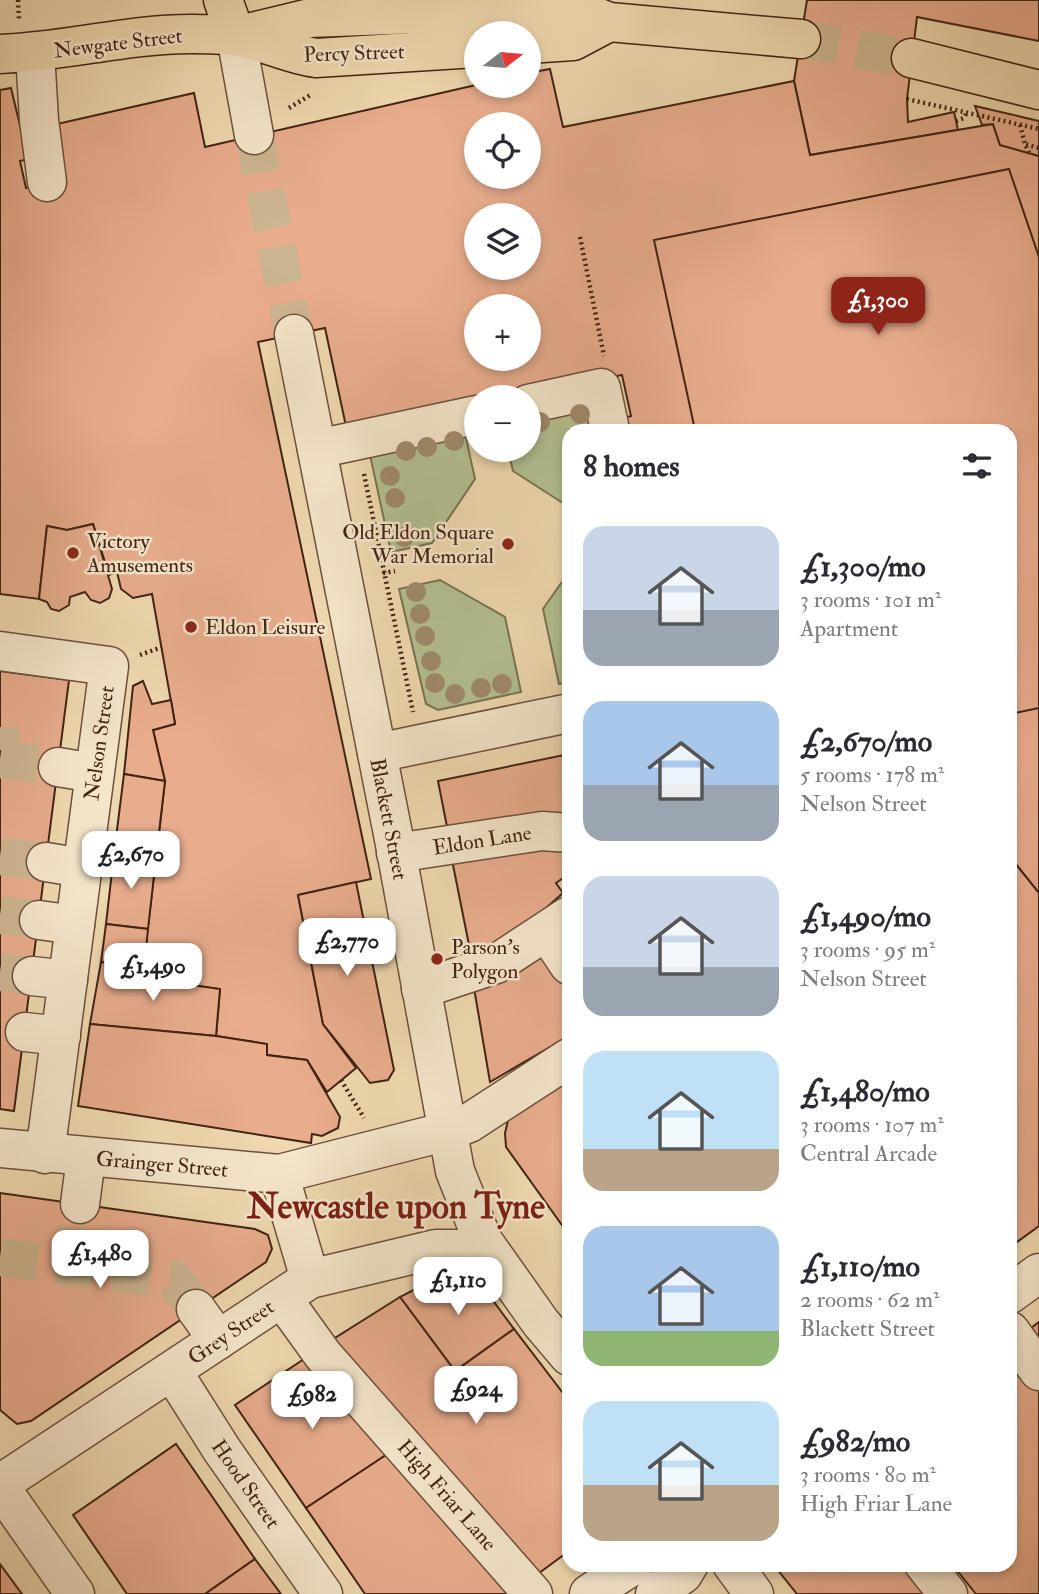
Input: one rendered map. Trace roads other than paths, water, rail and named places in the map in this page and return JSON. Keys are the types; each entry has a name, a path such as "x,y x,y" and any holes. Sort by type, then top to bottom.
{"main road":[{"path":"223,0 236,36"},
{"name":"Percy Street","path":"236,36 310,18 432,6 610,11 801,39"},
{"path":"541,43 573,41 610,11"},
{"name":"Newgate Street","path":"17,53 151,36 236,36"},
{"name":"Percy Street","path":"236,36 290,55 316,58 464,49"},
{"path":"911,58 1039,90"}],"street":[{"path":"236,36 254,135"},
{"path":"17,53 47,182"},
{"name":"Blackett Street","path":"294,334 377,753 454,1171 487,1249 562,1348"},
{"path":"541,401 601,388 609,424"},
{"path":"317,449 464,418"},
{"name":"Nelson Street","path":"0,651 109,666 94,773 64,865 43,1034 45,1154"},
{"path":"377,753 420,744 550,707"},
{"path":"58,767 94,773"},
{"name":"Eldon Lane","path":"396,853 542,831 562,832"},
{"path":"421,989 496,964 558,924"},
{"name":"Grainger Street","path":"0,1148 279,1174 469,1123 562,1063"},
{"path":"80,1204 86,1158"},
{"name":"High Friar Lane","path":"279,1174 296,1289 323,1355 533,1594"},
{"name":"Grey Street","path":"0,1485 296,1289 436,1249 487,1249"},
{"path":"1017,1289 1039,1273"},
{"path":"196,1309 218,1340"},
{"path":"1017,1341 1039,1371"},
{"name":"Hood Street","path":"172,1371 210,1431 323,1594"},
{"path":"0,1485 75,1594"},
{"path":"589,1594 623,1572"},
{"path":"654,1594 684,1572"},
{"path":"738,1572 754,1594"},
{"path":"930,1572 948,1594"}],"tunnel":[{"path":"801,39 911,58"},
{"path":"254,135 294,334"},
{"path":"0,727 0,750"},
{"path":"0,759 58,767"},
{"path":"0,856 46,862"},
{"path":"0,915 39,920"},
{"path":"0,972 32,976"},
{"path":"72,1266 80,1204"},
{"path":"0,1257 175,1280 196,1309"}],"place":[{"name":"Old Eldon Square War Memorial","path":"508,544"},
{"name":"Victory Amusements","path":"73,553"},
{"name":"Eldon Leisure","path":"191,627"},
{"name":"Parson's Polygon","path":"437,959"}],"district":[{"name":"Newcastle upon Tyne","path":"396,1206"}]}
